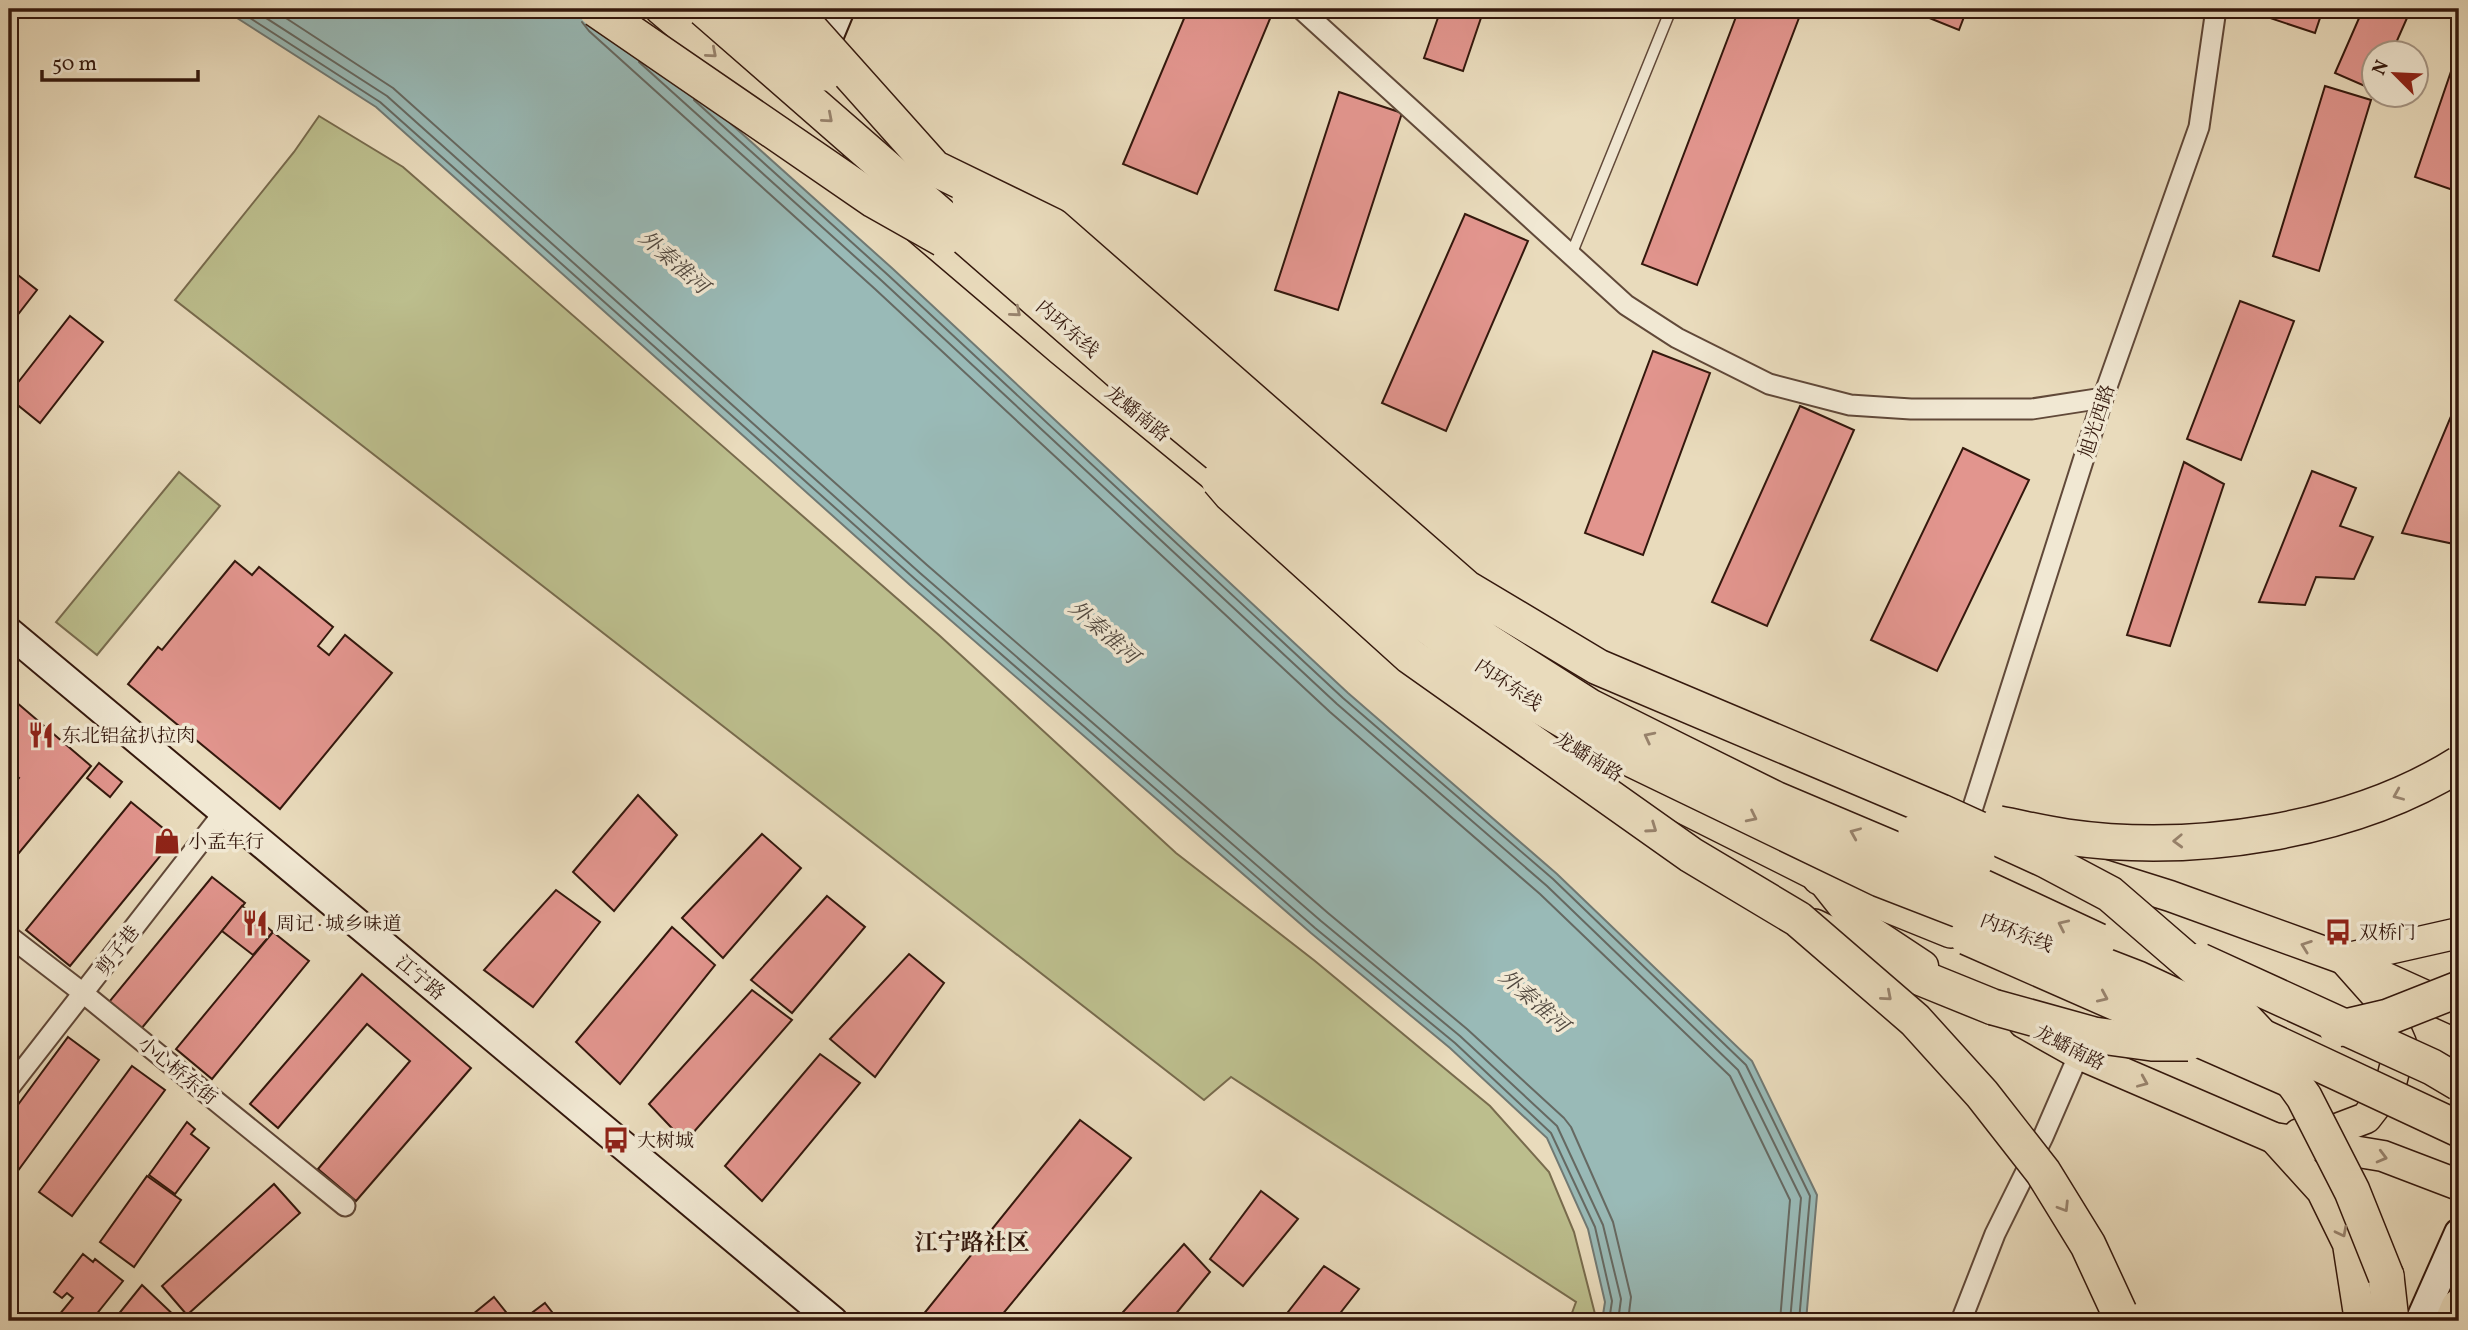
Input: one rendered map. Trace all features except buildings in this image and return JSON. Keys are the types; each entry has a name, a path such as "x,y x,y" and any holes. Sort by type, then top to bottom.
{"highway":[{"path":"596,9 874,200 1009,277"},
{"name":"内环东线","path":"704,9 1137,387 1407,610 1509,688 1625,756 1880,879 2138,979 2459,1129"},
{"name":"内环东线","path":"751,9 1251,443 1485,640 1590,707 1775,799 1969,881 2459,1106"},
{"path":"792,9 934,168 1053,226 1466,588 1598,667 1941,825 2432,1067 2459,1083"},
{"path":"1137,387 1231,494 1410,656 1691,855 1798,919 1914,975 1993,1007 2094,1035 2152,1043 2214,1044 2301,1038 2388,1017 2459,989"},
{"path":"1770,762 1941,825 2046,860 2110,894 2199,971 2258,1033 2304,1097 2352,1191 2386,1276 2391,1321"},
{"path":"1941,825 2148,843 2275,833 2343,817 2399,795 2459,764"},
{"path":"1820,877 1951,930 2241,1059 2459,1148"},
{"path":"1798,919 1915,1020 1982,1094 2043,1172 2088,1245 2122,1321"},
{"path":"2453,1321 2459,1307"}],"main road":[{"name":"龙蟠南路","path":"660,9 1061,350 1431,654 1619,776 1820,877 1855,921 1934,973 2079,1054 2274,1138 2383,1156 2459,1185"},
{"path":"777,9 1287,459 1376,523 1517,640 1631,703 1770,762 1941,825 2170,896 2344,960 2459,1011"},
{"path":"775,107 822,50"},
{"path":"2344,960 2459,933"},
{"path":"2274,1138 2337,1129 2366,1118 2390,1087 2400,1044 2384,1004 2344,960"},
{"path":"2274,1138 2322,1191 2348,1244 2360,1321"}],"street":[{"path":"822,50 840,9"},
{"path":"1301,9 1626,305 1677,338 1769,384 1850,405 1911,409 2032,409 2103,398"},
{"name":"旭光西路","path":"1941,825 2103,398 2199,127 2216,9"},
{"name":"江宁路","path":"9,632 833,1321"},
{"name":"剪子巷","path":"9,1088 224,812"},
{"name":"小心桥东街","path":"9,936 345,1206"},
{"path":"1961,1321 1995,1234 2043,1137 2079,1054"},
{"path":"2420,1321 2459,1233"}],"lane":[{"path":"1571,255 1671,9"}],"green space":[{"path":"319,116 403,167 940,636 1176,853 1315,961 1490,1106 1549,1172 1574,1232 1595,1314 1593,1321 1569,1321 1576,1302 1231,1077 1204,1100 175,300 294,152"},
{"path":"179,472 220,506 97,655 56,622"}],"water":[{"name":"外秦淮河","path":"223,9 603,9 893,269 1348,693 1557,874 1752,1061 1817,1195 1806,1321 1602,1321 1605,1302 1588,1229 1547,1138 1450,1048 1311,933 910,585 376,107"}],"place":[{"name":"东北铝盆扒拉肉","path":"41,735"},
{"name":"小孟车行","path":"167,841"},
{"name":"周记 · 城乡味道","path":"255,923"},
{"name":"双桥门","path":"2338,932"},
{"name":"大树城","path":"616,1140"}],"district":[{"name":"江宁路社区","path":"972,1242"}]}
